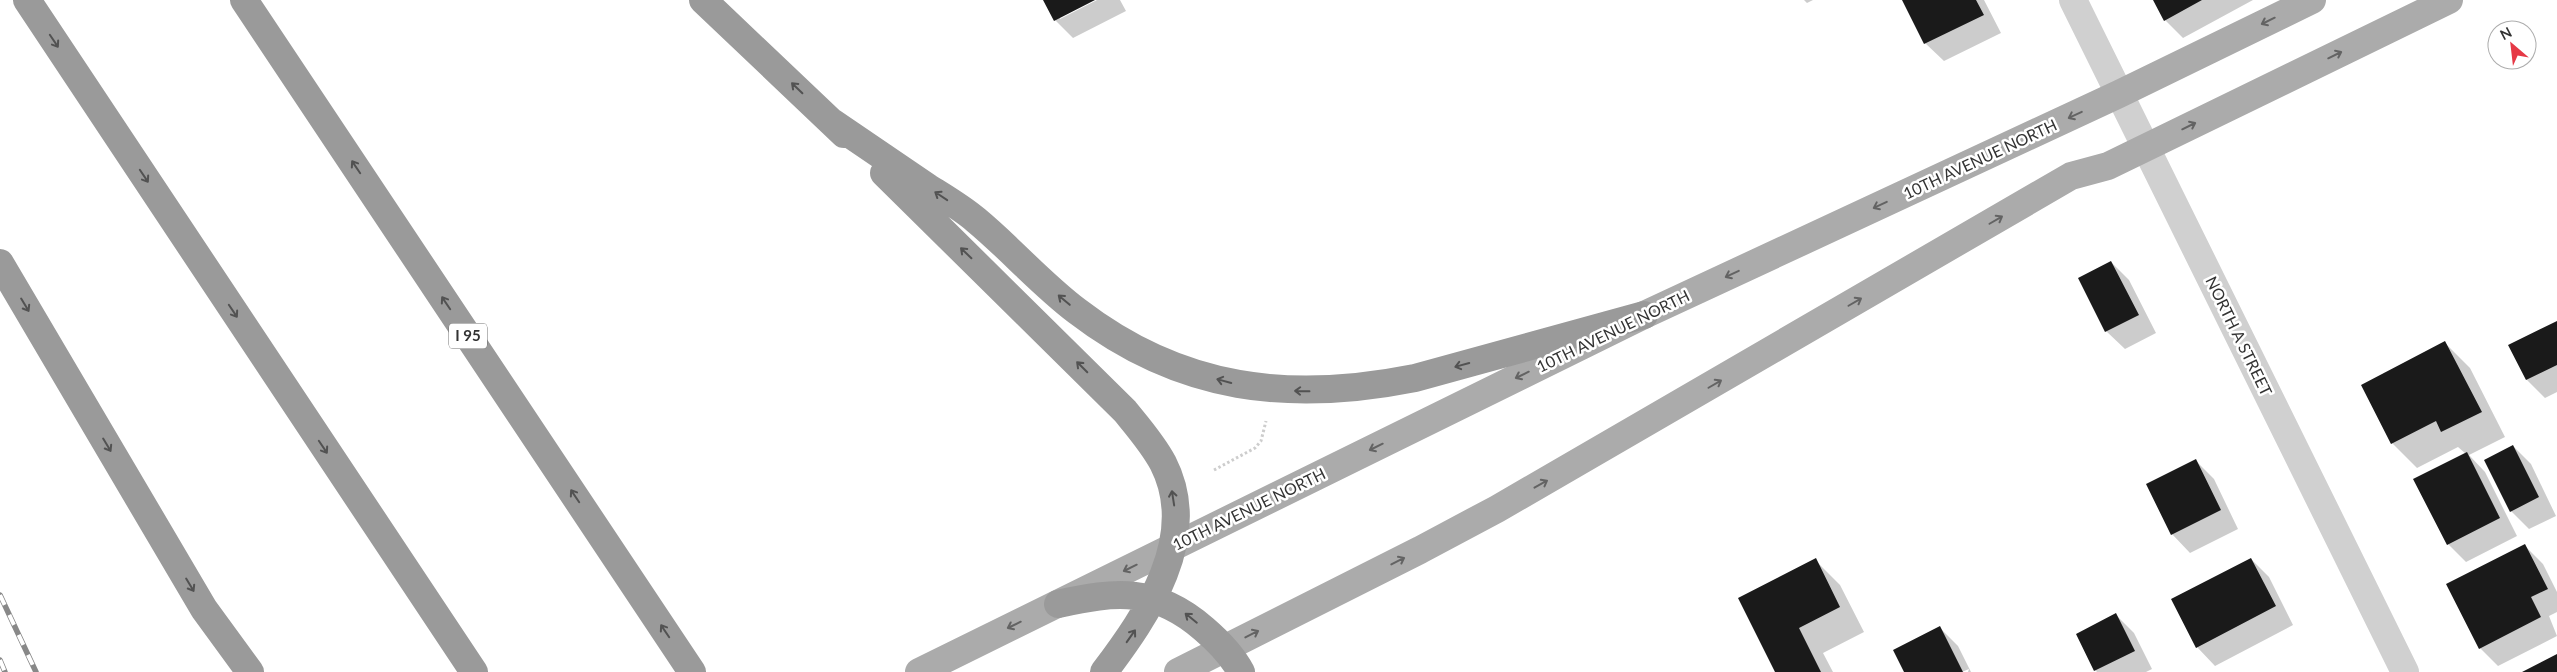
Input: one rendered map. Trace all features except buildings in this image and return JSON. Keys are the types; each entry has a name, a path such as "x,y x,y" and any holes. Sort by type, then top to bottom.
{"highway":[{"path":"27,0 474,672"},
{"name":"I 95","path":"244,0 692,672"},
{"path":"704,0 1068,352 1139,429 1164,465 1170,483 1174,508 1174,546 1152,598 1134,633 1104,672"},
{"path":"832,122 975,219 1060,297 1100,327 1150,356 1178,367 1228,382 1271,390 1313,391 1385,384 1415,378 1644,315"},
{"path":"0,264 204,609 250,672"},
{"path":"1058,604 1105,595 1152,598 1180,610 1224,648 1241,672"},
{"path":"204,609 232,672"}],"main road":[{"path":"1178,672 1420,550 1565,471 2071,176 2108,166 2449,0"},
{"name":"10TH AVENUE NORTH","path":"919,672 1644,315 2119,94 2309,1"}],"street":[{"name":"NORTH A STREET","path":"2073,0 2405,672"}],"path":[{"path":"1214,470 1255,448 1261,441 1267,417"}],"railway":[{"path":"0,595 36,672"},
{"path":"0,660 5,672"}]}
